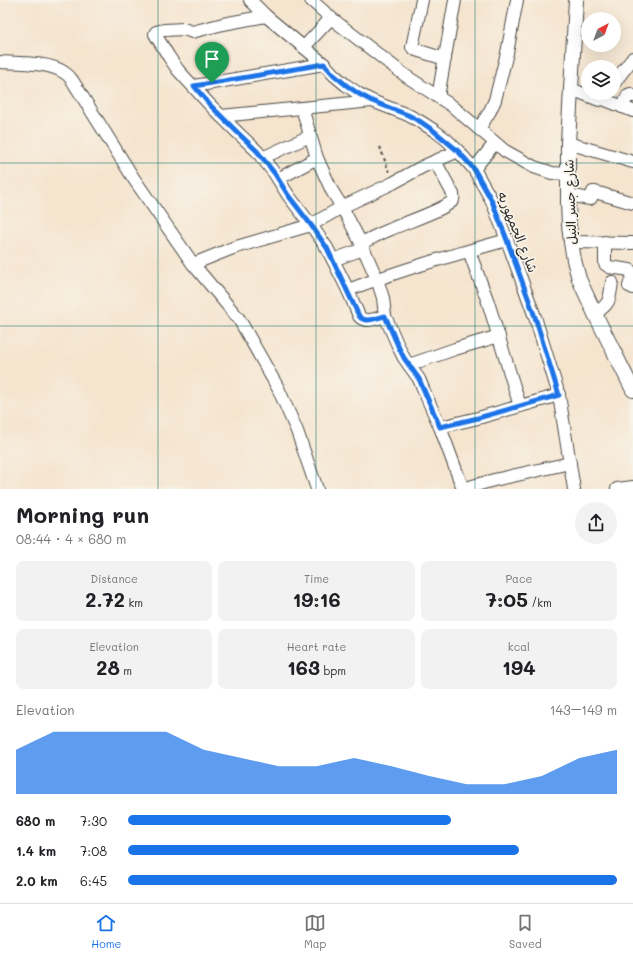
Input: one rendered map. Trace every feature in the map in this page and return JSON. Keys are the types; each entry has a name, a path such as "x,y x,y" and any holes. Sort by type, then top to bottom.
{"street":[{"name":"شارع الجمهوريه","path":"250,0 266,16 324,64 346,85 372,101 408,115 421,122 458,151 474,169 492,201 535,317 559,395 574,489"},
{"path":"311,0 330,18 406,76 452,106 506,151 534,167 552,173 568,174"},
{"path":"422,0 412,47 416,50 445,59"},
{"path":"438,97 455,0"},
{"path":"479,129 490,112 495,100 507,53 517,0"},
{"name":"شارع جسر النيل","path":"576,0 568,143 568,194 571,242 579,279 594,314 633,388"},
{"path":"266,16 192,32 184,29 155,32 169,58 178,70 210,105 257,151 275,174 288,195 327,248 362,320 367,321 385,316"},
{"path":"304,48 330,18"},
{"path":"621,74 633,58"},
{"path":"0,62 47,65 57,68 67,74 134,178 193,264 239,319 278,388 297,431 317,489"},
{"path":"194,86 324,64"},
{"path":"571,89 581,93"},
{"path":"612,100 628,109 628,95 630,94 633,96"},
{"path":"221,116 372,101"},
{"path":"302,108 317,158 332,192 342,207 377,279 383,298 385,316 399,348 419,379 440,427 462,489 494,480 570,463"},
{"path":"262,158 310,136"},
{"path":"474,169 495,143"},
{"path":"568,143 633,162"},
{"path":"193,264 233,248 311,225 342,207 393,183 422,167 458,151"},
{"path":"278,179 317,158"},
{"path":"333,260 362,246 390,229 438,210 453,200 453,194 435,161"},
{"path":"568,194 590,199 593,192 595,192 633,203"},
{"path":"348,290 377,279 507,240"},
{"path":"571,242 633,243"},
{"path":"605,242 605,264 609,267 630,270 633,274 629,286 633,288"},
{"path":"469,251 488,302 520,406"},
{"path":"594,314 608,302 612,282"},
{"path":"409,365 455,348 499,336"},
{"path":"440,427 559,395"}],"path":[{"path":"380,147 393,183"}],"route":[{"path":"324,64 334,75 359,94 372,101 408,115 447,140 474,169 492,201 535,317 559,395 440,427 419,379 404,358 385,316 367,321 362,320 327,248 288,195 275,174 257,151 210,105 194,86 212,83 324,64"}]}
